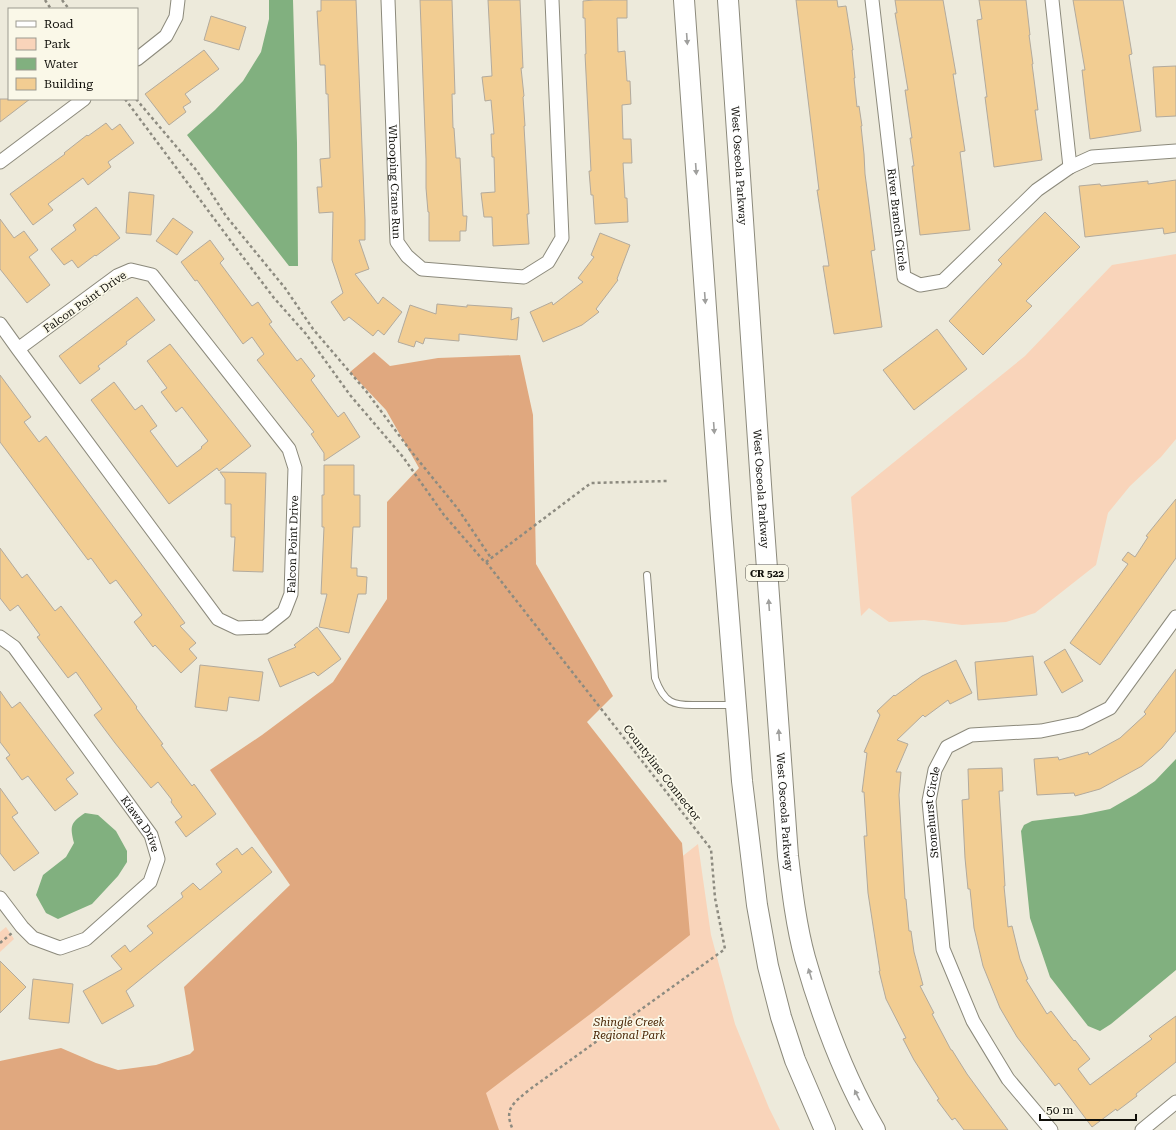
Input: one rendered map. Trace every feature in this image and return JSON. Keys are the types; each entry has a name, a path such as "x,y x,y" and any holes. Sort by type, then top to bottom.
{"main road":[{"path":"684,0 720,510 742,781 757,905 768,966 781,1016 795,1060 825,1130"},
{"name":"West Osceola Parkway","path":"728,0 764,529 788,856 794,906 805,957 823,1014 846,1071 875,1130"}],"street":[{"path":"138,58 166,36 176,17 178,0"},
{"name":"Whooping Crane Run","path":"388,0 397,242 407,256 422,269 524,277 548,262 562,238 552,0"},
{"name":"River Branch Circle","path":"872,0 904,277 920,285 943,281 1037,190 1070,167 1092,157 1176,151"},
{"path":"1052,0 1070,167"},
{"path":"0,162 83,100"},
{"name":"Falcon Point Drive","path":"0,324 18,349 218,619 237,628 265,627 284,612 291,594 295,468 289,449 152,275 131,270 117,276 18,349"},
{"name":"Stonehurst Circle","path":"1051,1130 1008,1079 973,1021 943,949 929,801 936,770 947,747 971,735 1041,731 1080,723 1110,708 1176,617"},
{"name":"Kiawa Drive","path":"0,637 14,647 151,836 158,859 150,882 86,939 60,948 33,938 22,927 0,898"},
{"path":"1142,1130 1176,1102"}],"lane":[{"path":"647,575 656,678 659,689 664,696 681,706 736,705"}],"path":[{"path":"62,0 68,8"},
{"path":"126,100 274,298 306,334 350,395 403,457 444,515 483,560 486,562 591,483 668,481"},
{"path":"137,100 150,118 197,171 226,216 285,288 312,329 366,391 410,450 458,509 491,558"},
{"name":"Countyline Connector","path":"486,562 711,849 715,898 725,950 535,1085 511,1105 509,1114 513,1130"}],"green space":[{"path":"1176,254 1176,439 1161,457 1130,486 1108,513 1096,565 1035,613 1006,622 962,625 924,620 889,622 869,608 861,616 851,497 1025,356 1112,265"},
{"name":"Shingle Creek Regional Park","path":"698,844 711,935 735,1024 769,1108 780,1130 493,1130 434,1052"},
{"path":"6,927 14,939 0,952 0,932"}],"shaded area":[{"path":"374,352 390,366 438,358 520,355 533,415 536,564 613,696 587,722 682,843 690,935 593,1012 486,1093 499,1130 0,1130 0,1061 61,1048 96,1063 118,1070 156,1065 190,1054 194,1050 184,987 290,885 210,770 262,735 333,682 387,599 387,502 419,468 386,410 350,372"}],"water":[{"path":"269,0 293,0 297,143 298,266 289,266 187,135 215,110 243,81 261,52 269,19"},
{"path":"1176,759 1176,970 1111,1024 1100,1031 1088,1026 1050,977 1030,918 1021,831 1024,825 1032,821 1081,815 1110,809 1155,781"},
{"path":"85,813 98,815 116,831 127,851 127,862 118,876 92,904 58,919 46,913 36,895 43,875 66,857 74,843 72,825"}],"building":[{"path":"321,0 356,0 365,220 365,240 359,240 369,269 355,274 378,304 383,297 402,312 384,335 378,330 373,336 349,317 344,321 331,302 343,293 332,260 333,212 319,213 317,187 322,187 320,159 330,158 328,94 326,94 325,65 320,65 317,11 321,11"},
{"path":"420,0 452,0 455,94 452,94 453,128 456,158 460,158 463,216 467,216 466,231 460,231 460,241 429,241"},
{"path":"488,0 520,0 523,68 521,68 524,96 529,244 493,246 492,217 484,217 481,193 495,192 494,157 492,157 491,134 494,134 491,100 485,101 482,77 492,76"},
{"path":"627,0 627,18 617,18 618,52 625,51 627,81 630,81 631,104 622,105 623,139 631,139 632,163 623,163 628,222 595,224 593,195 591,195 589,171 591,171 585,54 585,18 583,18 583,1"},
{"path":"796,0 837,0 838,7 846,6 853,50 857,107 859,106 862,126 865,174 875,250 871,251 882,327 834,334 823,266 829,266 817,190 819,190"},
{"path":"895,0 943,0 956,74 953,74 965,151 960,152 970,230 920,235 912,166 914,166 910,138 912,138 905,90 908,90 895,13 897,13"},
{"path":"979,0 1026,0 1038,110 1035,110 1042,160 994,167 977,20 982,19"},
{"path":"1073,0 1123,0 1132,54 1129,55 1141,131 1090,139 1082,70 1085,70"},
{"path":"211,16 246,27 239,50 204,40"},
{"path":"204,50 219,69 185,94 191,102 183,107 186,112 169,125 145,94"},
{"path":"1176,66 1176,116 1156,117 1153,67"},
{"path":"0,99 29,100 0,122"},
{"path":"106,123 112,130 120,124 134,143 108,162 111,167 88,185 83,178 48,204 53,210 33,225 10,194 65,154 64,153 87,135 88,136"},
{"path":"1176,180 1176,232 1164,234 1163,228 1085,237 1079,186 1100,184 1101,186 1148,181 1148,184"},
{"path":"129,192 154,195 151,235 126,233"},
{"path":"96,207 120,238 78,268 72,260 64,265 51,249 76,230 73,225"},
{"path":"1045,212 1080,247 1026,301 1032,306 983,355 949,321 1002,264 998,260"},
{"path":"173,218 193,232 177,255 156,241"},
{"path":"0,219 14,238 24,231 38,250 29,257 50,285 27,303 0,269"},
{"path":"600,233 630,245 617,279 618,280 596,309 599,312 582,325 543,342 530,312 552,302 553,305 583,282 578,278 594,257 591,255"},
{"path":"210,240 224,259 220,263 252,306 258,302 272,322 269,324 297,361 301,358 315,376 311,380 338,417 344,412 360,437 324,461 324,453 311,434 314,432 257,360 264,354 252,337 243,344 197,280 195,281 181,262"},
{"path":"137,297 155,320 126,342 127,344 98,366 100,369 80,384 59,356"},
{"path":"437,304 467,307 467,305 512,308 511,320 519,317 517,340 459,334 459,341 425,338 423,344 416,341 414,347 398,342 410,305 436,314"},
{"path":"937,329 967,369 914,410 883,370"},
{"path":"170,344 251,446 219,471 217,468 169,504 91,400 114,382 135,410 142,405 157,426 150,431 177,467 202,448 201,447 208,441 182,407 176,412 161,392 167,388 147,361"},
{"path":"0,375 31,417 24,422 39,442 46,436 185,623 180,626 196,643 189,649 197,658 181,673 155,645 153,647 134,622 142,615 116,580 110,584 91,558 88,560 0,442"},
{"path":"324,465 354,465 354,495 360,495 360,527 353,527 351,568 357,568 357,576 367,577 366,594 358,594 349,633 319,627 327,594 321,594 324,527 322,527 322,495 324,495"},
{"path":"220,472 266,473 263,572 233,571 235,537 231,537 231,504 225,504 225,479"},
{"path":"1176,499 1176,558 1100,665 1070,643 1128,564 1122,560 1128,552 1135,557 1148,537 1146,536"},
{"path":"0,548 22,578 27,574 55,611 61,606 137,707 136,708 163,744 161,745 192,786 194,784 216,814 186,837 175,822 182,817 171,802 172,800 158,782 151,788 94,715 102,709 76,672 68,678 37,637 40,635 18,605 10,611 0,598"},
{"path":"317,627 341,659 318,676 314,672 280,687 268,659 296,647 294,645"},
{"path":"1065,649 1083,681 1062,693 1044,662"},
{"path":"1033,656 1037,695 978,700 975,662"},
{"path":"956,660 972,693 950,704 948,700 925,717 923,715 897,740 908,744 896,772 901,772 899,795 905,899 909,931 911,931 914,952 923,985 920,986 934,1013 932,1014 951,1050 1008,1130 964,1130 955,1118 952,1120 937,1100 939,1099 914,1060 903,1039 906,1038 886,999 879,971 868,893 864,836 867,836 864,792 862,792 867,753 864,752 880,715 877,711 894,695 895,696 922,676"},
{"path":"200,665 263,672 259,701 229,697 227,711 195,707"},
{"path":"1176,669 1176,731 1162,748 1142,766 1100,789 1075,796 1074,793 1037,795 1034,759 1058,757 1059,760 1088,752 1089,755 1120,738 1146,714 1144,712"},
{"path":"0,691 12,708 20,702 74,773 66,779 78,794 55,811 28,776 22,780 6,758 10,755 0,742"},
{"path":"1002,768 1003,791 999,791 1004,886 1008,927 1012,926 1020,959 1028,979 1026,980 1047,1014 1051,1011 1090,1059 1078,1069 1090,1085 1152,1039 1149,1036 1176,1016 1176,1062 1136,1094 1137,1096 1117,1111 1116,1109 1092,1127 1059,1083 1055,1086 1017,1037 1000,1008 983,966 974,928 970,889 968,889 962,800 969,799 968,769"},
{"path":"0,788 18,813 12,817 39,853 14,871 0,853"},
{"path":"252,847 272,872 126,991 134,1006 102,1024 83,991 122,969 111,956 125,945 130,952 153,933 147,926 183,897 181,893 193,883 200,890 222,872 216,864 237,848 242,855"},
{"path":"0,961 26,987 0,1013"},
{"path":"33,979 73,984 69,1023 29,1019"}]}
